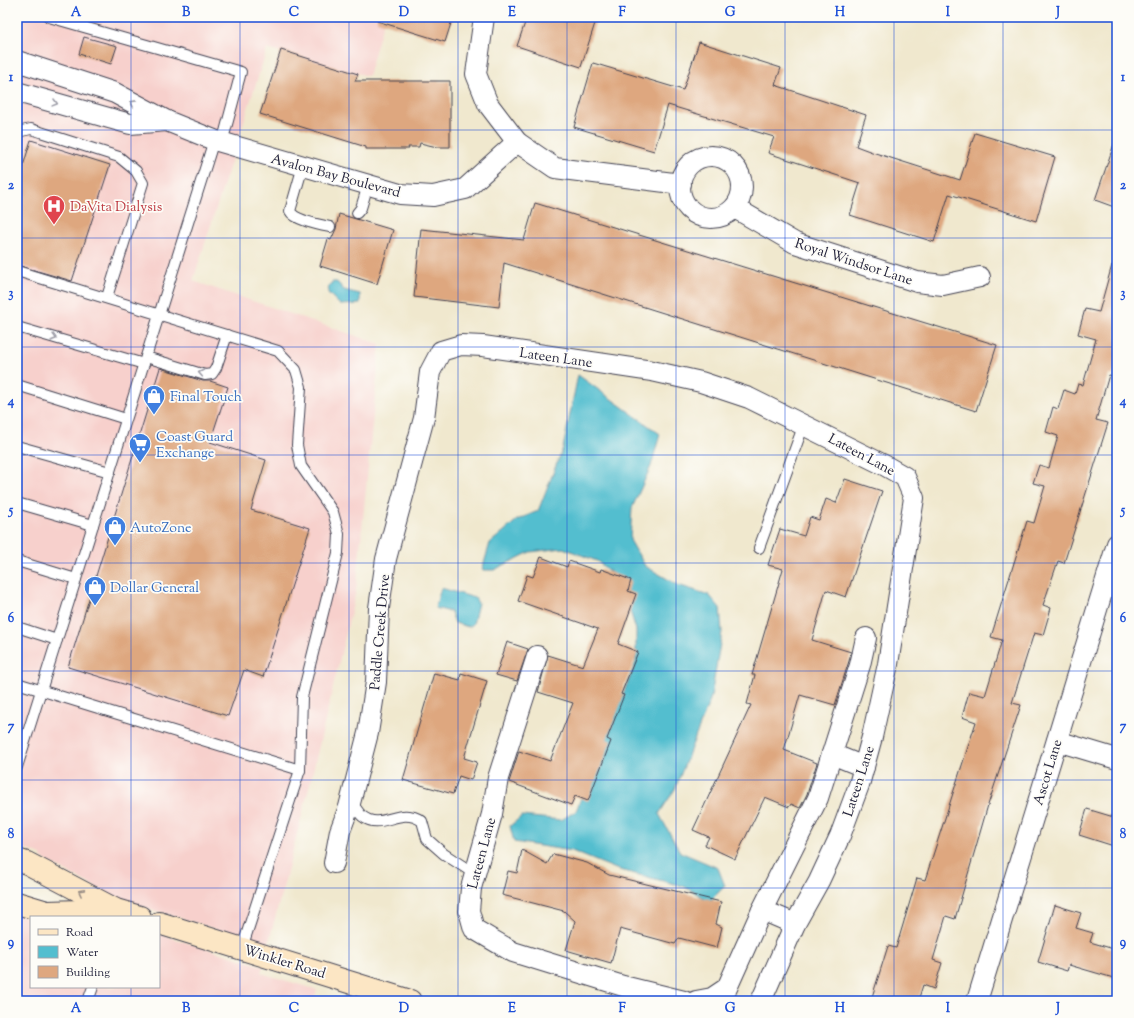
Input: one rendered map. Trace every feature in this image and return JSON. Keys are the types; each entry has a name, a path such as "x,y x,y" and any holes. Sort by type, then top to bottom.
{"street":[{"path":"484,17 476,74 488,104 517,142 556,168 681,184"},
{"name":"Avalon Bay Boulevard","path":"17,61 115,93 167,121 218,141 400,194 433,196 465,189 517,142"},
{"name":"Avalon Bay Boulevard","path":"17,92 130,124 167,121"},
{"path":"708,156 719,157 730,162 737,170 742,180 741,194 735,208 716,218 705,218 693,212 686,205 682,195 681,184 683,174 689,165 698,159 708,156"},
{"name":"Royal Windsor Lane","path":"735,208 795,243 917,282 943,285 980,276"},
{"name":"Lateen Lane","path":"427,400 430,372 441,351 461,345 652,371 701,382 749,398 804,424 905,477 914,498 888,664 864,767 840,836 819,881 795,924 761,1001"},
{"name":"Paddle Creek Drive","path":"334,864 340,831 350,801 368,733 376,682 379,608 386,559 427,400"},
{"name":"Ascot Lane","path":"982,1000 1057,740 1117,544"},
{"path":"696,1001 712,998 727,988 762,910 818,798 860,665 866,638"},
{"name":"Lateen Lane","path":"537,656 498,778 492,814 471,888 469,911 474,929 513,952 624,986 684,1001"},
{"path":"1057,740 1117,759"},
{"path":"832,754 864,767"},
{"path":"17,860 27,863 115,913"},
{"path":"17,903 47,912 115,913 134,916"},
{"path":"762,910 795,924"},
{"name":"Winkler Road","path":"160,923 242,948 379,996 410,1001"}],"lane":[{"path":"17,767 159,314 241,72 48,17"},
{"path":"17,132 31,129 119,156 136,171 143,183 106,297"},
{"path":"303,166 290,211 296,218 330,227"},
{"path":"357,213 361,208 368,185"},
{"path":"17,271 106,297 278,351 296,370 301,387 297,445 301,466 333,512 339,534 338,553 302,697 300,770 242,948"},
{"path":"17,327 204,375 212,374 216,368 227,335"},
{"path":"17,385 126,419"},
{"path":"759,548 804,424"},
{"path":"17,446 110,472"},
{"path":"17,503 93,525"},
{"path":"17,561 76,579"},
{"path":"17,627 57,640"},
{"path":"17,683 300,770"},
{"path":"350,801 362,815 372,821 403,815 414,815 422,821 427,839 444,854 475,874"},
{"path":"88,1001 93,988"}],"shaded area":[{"path":"17,17 385,17 368,76 267,49 193,281 380,344 356,591 308,792 268,945 127,902 126,899 118,899 41,858 41,855 22,848 21,850 17,849"},
{"path":"17,914 30,918 30,988 160,988 160,934 263,966 261,973 317,990 313,1001 17,1001"}],"water":[{"path":"332,282 337,282 344,290 360,294 360,304 340,305 328,293 329,286"},
{"path":"578,375 660,434 651,466 632,508 630,540 645,566 678,585 709,595 720,608 722,632 711,697 675,789 659,814 680,852 718,868 725,886 710,901 683,886 616,869 572,851 514,842 510,826 522,816 561,820 576,811 636,662 636,630 621,581 597,561 563,548 530,552 494,570 482,570 490,543 517,520 538,511 563,448"},
{"path":"441,588 475,598 478,603 473,624 469,627 455,623 451,612 435,608"}],"building":[{"path":"377,17 453,17 445,42 377,21"},
{"path":"527,17 597,17 581,67 517,46"},
{"path":"84,37 117,46 111,64 79,54"},
{"path":"699,42 781,68 775,85 866,115 856,146 872,152 960,180 975,133 1055,157 1036,221 949,194 934,242 850,215 860,183 768,153 774,137 668,105 654,151 574,127 593,63 683,90"},
{"path":"281,50 358,74 355,81 450,81 450,147 437,147 420,143 419,147 408,147 409,149 366,149 366,147 260,114"},
{"name":"DaVita Dialysis","path":"31,140 110,165 72,281 17,265 17,186"},
{"path":"1114,144 1117,145 1117,208 1095,200"},
{"path":"535,203 997,345 976,411 504,263 499,307 414,297 421,229 524,240"},
{"path":"339,214 393,230 377,284 320,266 328,239 331,240 336,229"},
{"path":"1112,265 1117,265 1117,360 1113,376 1109,375 1096,420 1108,423 1064,563 1058,561 1043,605 1051,608 1043,635 1034,633 1012,703 1021,705 988,805 955,919 946,916 933,960 942,963 934,989 923,985 918,1001 885,1001 872,997 888,946 896,948 917,878 925,880 976,722 962,717 969,692 985,696 1002,640 991,637 1027,521 1034,523 1045,486 1033,483 1039,465 1049,468 1058,436 1046,432 1053,407 1058,409 1064,390 1075,394 1078,384 1083,385 1096,339 1078,334 1085,309 1099,312"},
{"path":"160,368 228,387 210,442 266,460 251,510 310,528 263,677 244,670 228,716 68,667"},
{"path":"845,479 882,491 846,597 826,590 812,640 851,652 849,661 835,705 800,695 784,750 817,763 807,794 800,808 791,804 789,807 765,797 735,859 705,845 709,837 693,830 751,705 747,704 755,675 752,675 783,569 768,565 780,529 804,536 810,517 819,520 826,499 836,503"},
{"path":"541,557 567,567 569,561 600,572 601,569 631,580 628,591 636,594 618,644 638,652 621,694 624,695 607,739 611,741 588,801 575,796 571,805 509,782 519,751 550,761 573,703 538,692 548,655 583,666 598,629 518,601 527,575 533,577"},
{"path":"507,642 528,649 517,681 496,675"},
{"path":"434,673 460,680 461,673 487,681 464,758 477,762 471,780 459,776 453,794 403,780"},
{"path":"1087,809 1117,818 1117,847 1079,835"},
{"path":"522,850 547,864 553,854 587,863 609,875 721,902 716,924 722,927 717,948 679,938 675,944 620,929 611,963 566,950 575,921 564,911 502,895 508,871 517,873"},
{"path":"1055,905 1081,913 1076,928 1093,933 1090,942 1117,950 1117,979 1069,965 1067,971 1038,962"}],"place":[{"name":"DaVita Dialysis","path":"54,226"},
{"name":"Final Touch","path":"154,416"},
{"name":"Coast Guard Exchange","path":"140,464"},
{"name":"AutoZone","path":"115,546"},
{"name":"Dollar General","path":"95,606"}]}
